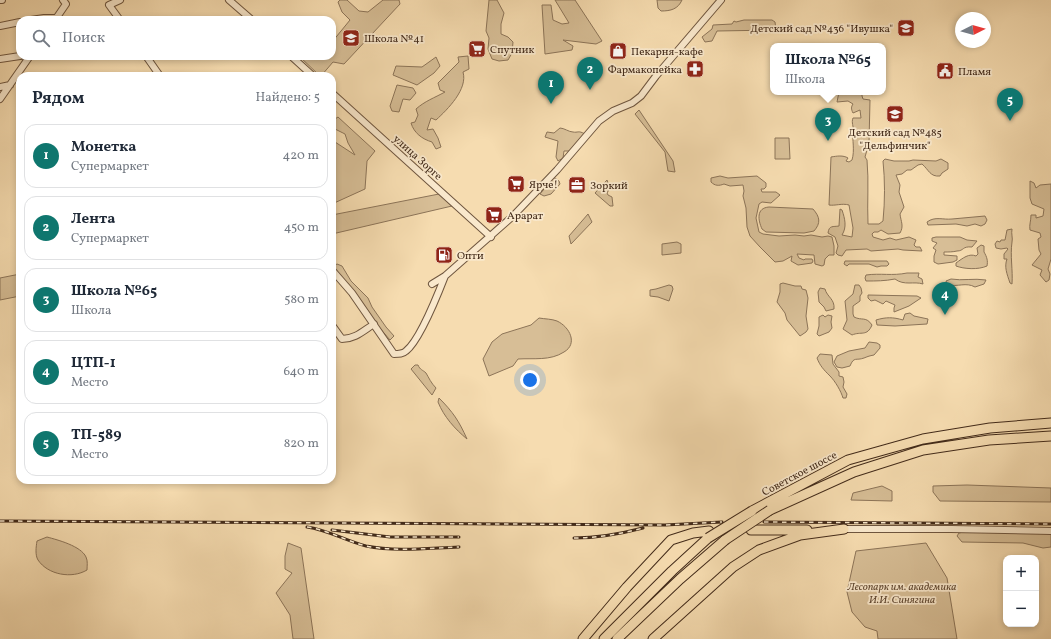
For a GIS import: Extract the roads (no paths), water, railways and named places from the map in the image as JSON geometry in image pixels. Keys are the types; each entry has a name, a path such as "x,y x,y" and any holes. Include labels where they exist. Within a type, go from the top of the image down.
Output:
{"highway":[{"name":"Советское шоссе","path":"604,639 708,535 848,460 923,439 990,428 1051,423"},
{"name":"Советское шоссе","path":"617,639 680,579 725,540 770,510 854,472 923,450 989,440 1051,436"},
{"path":"751,530 844,529"},
{"path":"653,639 733,567 759,550 800,535 844,529"},
{"path":"583,639 627,587 671,540 693,533 708,535"}],"street":[{"path":"58,16 66,4 63,0"},
{"path":"117,16 109,5 120,0"},
{"path":"229,0 247,16"},
{"path":"432,284 445,276 513,216 554,173 599,122 613,111 632,103 641,96 651,82 721,0"},
{"path":"0,26 16,23"},
{"path":"0,59 16,57"},
{"path":"19,72 27,60"},
{"path":"149,60 157,72"},
{"path":"295,60 309,72"},
{"path":"0,100 16,76"},
{"path":"0,87 10,85"},
{"name":"улица Зорге","path":"336,97 491,237"},
{"path":"336,275 352,293 394,354 403,354 414,342 436,300 445,276"},
{"path":"336,331 342,339 349,339 374,324"},
{"path":"844,529 1051,531"}],"railway":[{"path":"0,521 665,525 722,522"},
{"path":"764,522 1051,524"},
{"path":"307,527 315,528 359,544 377,548 412,549 459,547"},
{"path":"574,538 609,535 643,528"},
{"path":"332,530 390,537 459,537"}],"place":[{"name":"Детский сад №436 \"Ивушка\"","path":"906,28"},
{"name":"Школа №41","path":"351,38"},
{"name":"Спутник","path":"477,49"},
{"name":"Пекарня-кафе","path":"618,51"},
{"name":"Фармакопейка","path":"695,69"},
{"name":"Пламя","path":"945,71"},
{"name":"Лента","path":"590,90"},
{"name":"Монетка","path":"551,104"},
{"name":"Детский сад №485 \"Дельфинчик\"","path":"895,114"},
{"name":"ТП-589","path":"1010,121"},
{"name":"Школа №65","path":"828,141"},
{"name":"Ярче!","path":"516,184"},
{"name":"Зоркий","path":"577,185"},
{"name":"Арарат","path":"494,215"},
{"name":"Опти","path":"444,255"},
{"name":"ЦТП-1","path":"945,315"}],"park label":[{"name":"Лесопарк им. академика И.И. Синягина","path":"902,592"}]}
